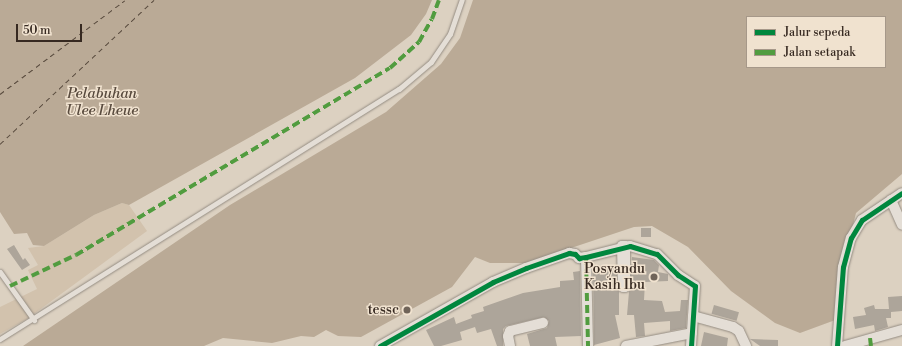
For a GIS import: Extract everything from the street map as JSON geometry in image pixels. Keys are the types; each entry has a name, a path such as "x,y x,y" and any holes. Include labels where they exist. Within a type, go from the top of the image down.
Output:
{"street":[{"path":"838,346 843,267 851,238 862,220 902,193"},
{"path":"891,200 902,225"},
{"path":"380,346 493,282 526,268 569,253 575,254 579,258 622,246 638,247 657,254 678,275 695,286 691,346"},
{"path":"586,257 588,346"},
{"path":"693,316 733,326 742,336 746,346"},
{"path":"510,346 508,336 510,331 543,324"},
{"path":"845,346 902,330"},
{"path":"626,346 692,332"}],"lane":[{"path":"0,339 34,320 399,89 435,56 450,34 462,0"},
{"path":"0,272 34,320"}],"shaded area":[{"path":"122,203 129,205 147,231 27,319 0,334 0,307 37,289 28,270 38,265 28,248 44,246 94,215"}],"water":[{"name":"Pelabuhan Ulee Lheue","path":"0,0 432,0 426,14 411,35 355,78 129,205 122,203 94,215 44,246 33,245 27,233 14,234 0,212"},
{"path":"473,0 902,0 902,174 856,213 842,269 838,319 800,333 775,323 731,291 688,247 652,226 634,227 526,263 490,263 475,257 452,287 361,337 338,336 326,330 314,337 301,336 272,343 223,338 204,346 23,346 230,205 386,112 441,64 460,38"}],"building":[{"path":"641,228 651,228 651,237 641,237"},
{"path":"14,245 23,260 25,258 30,265 22,270 7,249"},
{"path":"632,257 654,260 659,265 658,272 668,274 668,281 645,282 644,300 662,301 665,312 680,311 681,300 688,300 686,328 670,331 670,321 644,323 645,336 636,337 634,315 627,315"},
{"path":"593,266 616,267 619,292 619,315 615,315 620,338 594,345"},
{"path":"580,271 581,336 555,337 557,346 530,346 527,334 547,328 549,321 544,317 506,326 503,329 503,346 497,346 491,329 477,333 475,327 460,332 462,340 441,346 434,346 426,330 454,317 456,324 472,318 471,315 484,311 483,307 523,293 560,287 560,281 574,280 573,272"},
{"path":"902,296 902,311 891,312 891,318 886,318 888,327 875,331 874,325 855,329 853,317 866,315 864,308 874,305 875,309 889,309 888,297"},
{"path":"714,305 739,312 737,321 712,314"},
{"path":"704,332 728,338 727,346 701,346"},
{"path":"750,339 778,340 778,346 760,346"}],"ferry route":[{"path":"0,94 125,0"},
{"path":"0,144 154,0"}],"marked path":[{"path":"10,286 76,255 390,68 419,42 432,19 439,0"},
{"path":"586,257 588,346"},
{"path":"870,338 871,346"}],"cycle path":[{"path":"837,346 843,267 851,238 862,220 902,193"},
{"path":"380,346 493,282 526,268 569,253 575,254 579,258 630,246 657,254 678,275 695,286 691,346"}],"place":[{"name":"Posyandu Kasih Ibu","path":"654,277"},
{"name":"tessc","path":"407,310"}]}
